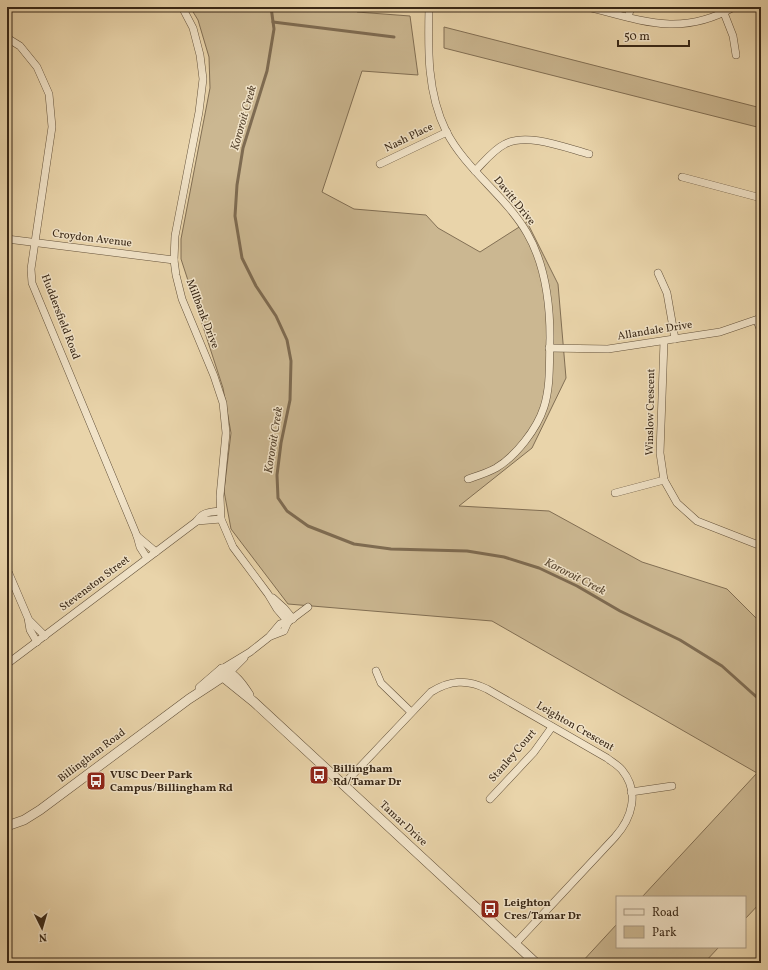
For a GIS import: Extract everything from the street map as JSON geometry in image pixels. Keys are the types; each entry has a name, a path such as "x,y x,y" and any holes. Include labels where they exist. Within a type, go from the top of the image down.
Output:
{"street":[{"name":"Millbank Drive","path":"182,7 192,28 200,55 203,78 199,112 174,236 174,260 177,282 182,299 214,376 223,403 226,433 220,496 221,519 233,547 268,594 277,609 290,620"},
{"name":"Davitt Drive","path":"429,7 429,71 437,108 447,132 459,152 517,217 528,234 534,246 544,279 550,317 549,372 544,407 539,419 522,444 496,468 468,479"},
{"path":"588,7 650,22 677,25 690,23 724,12 734,7"},
{"path":"628,17 631,7"},
{"path":"724,12 733,36 736,55"},
{"name":"Huddersfield Road","path":"7,38 20,46 37,67 49,94 52,127 34,243 31,269 32,283 137,536 140,547 147,558"},
{"name":"Nash Place","path":"380,164 447,132"},
{"path":"475,171 496,150 514,140 538,140 589,154"},
{"path":"682,177 761,198"},
{"name":"Croydon Avenue","path":"7,239 174,260"},
{"path":"658,273 667,293 675,339"},
{"path":"759,320 761,331"},
{"name":"Allandale Drive","path":"550,348 608,349 720,332 759,320"},
{"name":"Winslow Crescent","path":"664,341 660,453 664,480 677,503 697,521 761,546"},
{"path":"615,493 664,480"},
{"name":"Stevenston Street","path":"7,664 197,521 204,514 220,511"},
{"path":"197,521 221,519"},
{"name":"Huddersfield Road","path":"137,536 156,552"},
{"path":"7,569 28,618 30,630 37,642"},
{"name":"Billingham Road","path":"7,826 24,820 40,810 189,698 225,673 269,637 284,631 290,620 308,607"},
{"path":"28,618 45,636"},
{"path":"376,671 381,683 411,712"},
{"name":"Tamar Drive","path":"225,673 254,702 536,963"},
{"name":"Leighton Crescent","path":"344,785 431,692 448,683 465,682 473,683 487,689 607,758 622,770 631,792 630,810 628,819 623,828 515,944"},
{"name":"Stanley Court","path":"490,799 534,752 552,727"},
{"path":"631,792 672,786"}],"green space":[{"path":"190,7 356,7 357,12 410,16 418,75 362,71 322,192 354,209 426,215 438,228 480,252 527,222 558,284 566,378 532,448 459,506 549,511 642,562 727,589 761,623 761,902 746,918 746,896 643,896 757,773 492,621 288,604 231,529 224,491 231,433 223,388 181,259 181,239 210,88 209,57 198,20"},
{"path":"444,27 761,108 761,128 444,48"},
{"path":"616,925 616,948 718,948 704,963 581,963"}],"waterway":[{"name":"Kororoit Creek","path":"271,7 274,29 267,71 243,148 237,185 235,216 242,258 256,286 276,316 287,340 291,361 290,400 281,443 277,475 278,498 287,511 308,526 354,544 391,549 467,551 504,557 539,568 577,586 620,611 680,640 722,666 761,701"},
{"path":"273,22 394,37"}],"place":[{"name":"Billingham Rd/Tamar Dr","path":"319,775"},
{"name":"VUSC Deer Park Campus/Billingham Rd","path":"96,781"},
{"name":"Leighton Cres/Tamar Dr","path":"490,909"}]}
